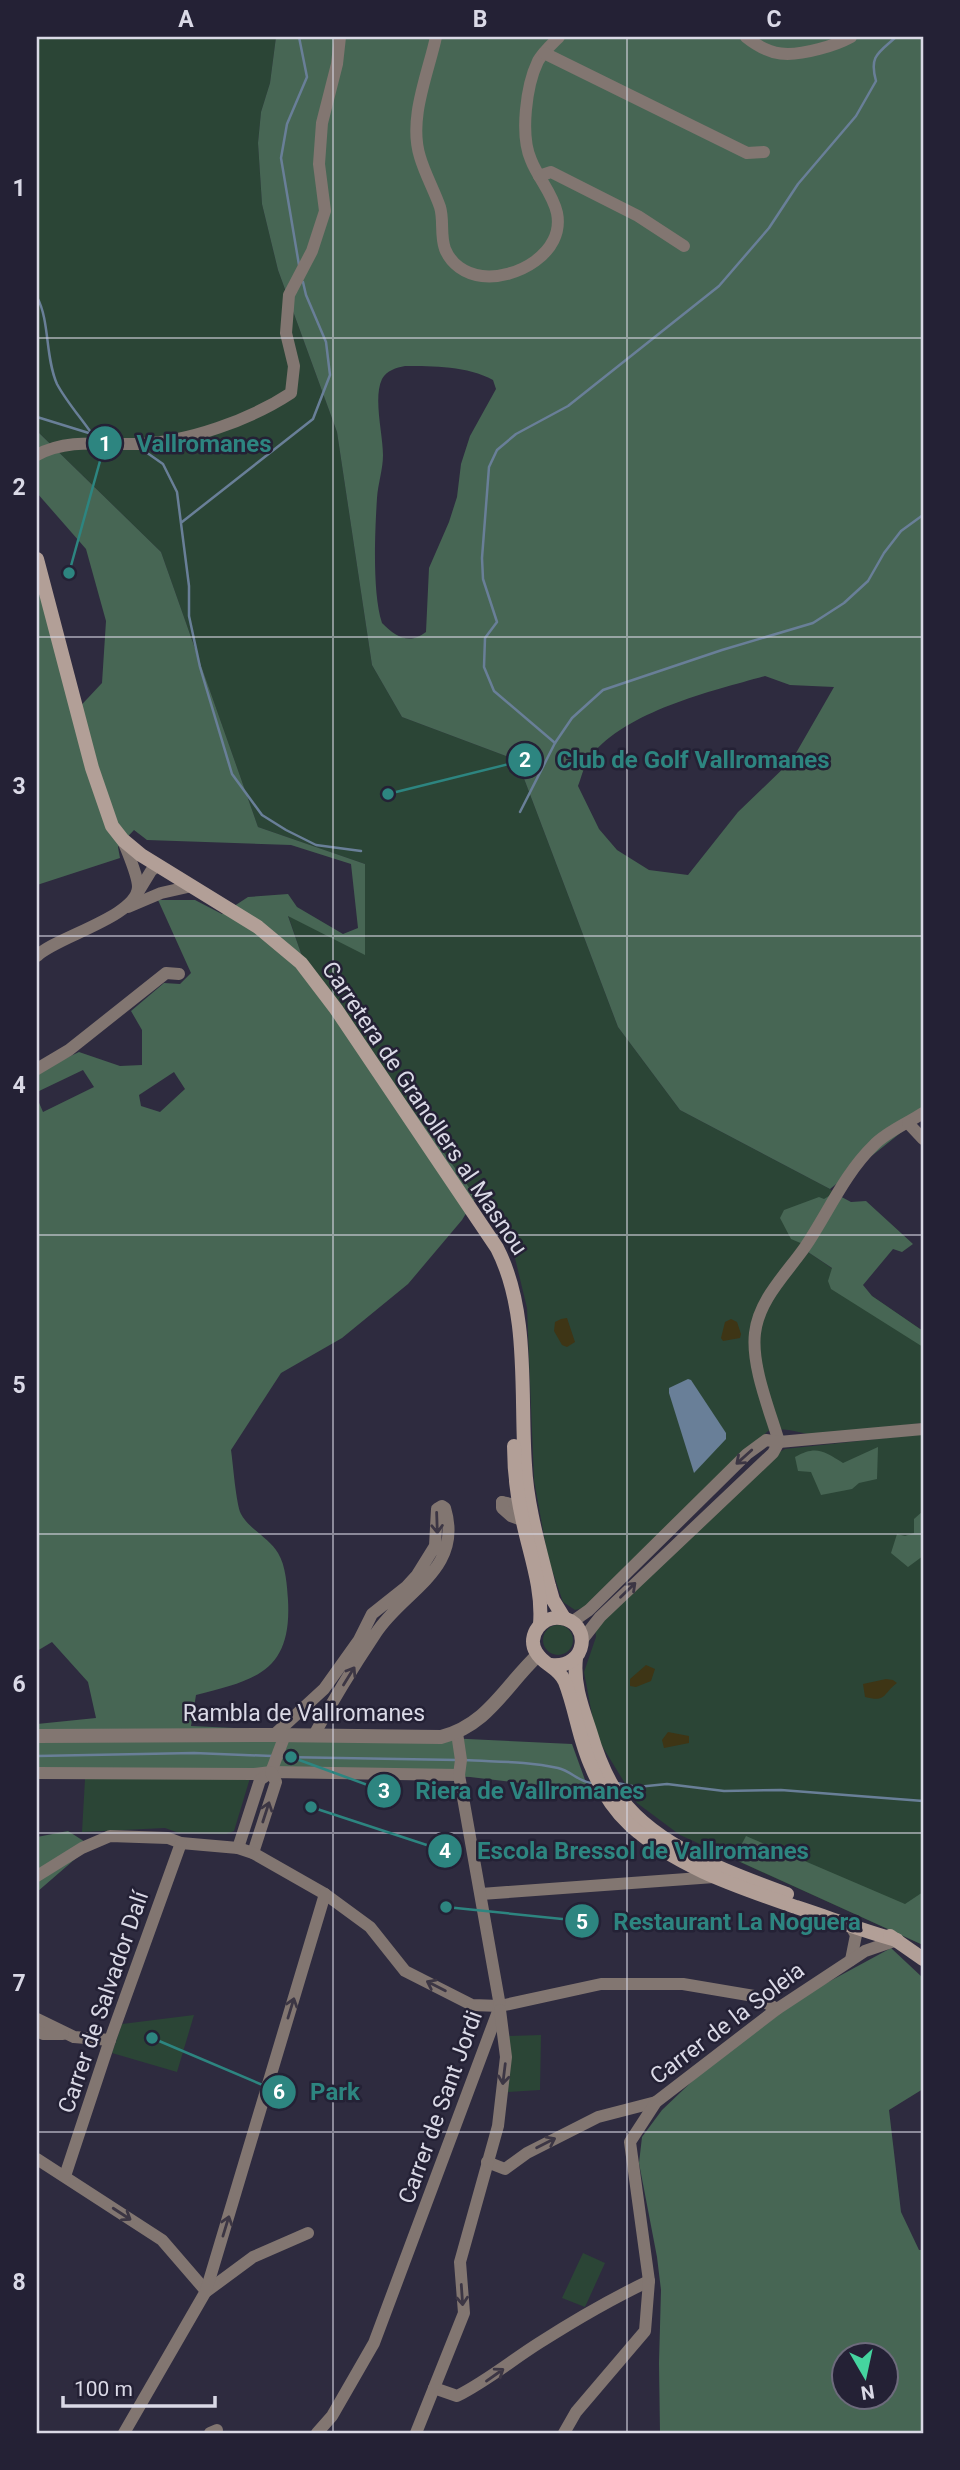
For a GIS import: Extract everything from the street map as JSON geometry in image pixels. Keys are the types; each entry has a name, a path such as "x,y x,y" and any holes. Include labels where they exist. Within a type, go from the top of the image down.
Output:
{"main road":[{"name":"Carretera de Granollers al Masnou","path":"37,559 101,798 112,826 123,841 279,942 307,970 497,1248 511,1279 518,1329 525,1468 524,1511 539,1588 540,1624"},
{"name":"Carretera de Granollers al Masnou","path":"518,1329 514,1404 515,1482 553,1600 568,1620"},
{"path":"551,1665 565,1665 580,1652 582,1640 568,1620 548,1619 540,1624 533,1640 538,1656 551,1665 565,1681 595,1764 610,1793 613,1808 639,1833 712,1870 875,1927 923,1959"},
{"path":"576,1658 577,1688 595,1764"},
{"path":"712,1870 734,1886 897,1940"}],"street":[{"path":"37,455 80,443 139,444 172,441 270,407 291,393 294,366 286,333 289,295 312,251 325,211 319,164 322,123 341,37"},
{"path":"436,37 418,114 420,158 440,208 444,244 450,259 471,274 490,276 514,272 541,256 555,238 557,225 553,202 538,176 527,148 525,120 534,72 544,53 559,37"},
{"path":"746,37 766,51 796,55 840,43 850,37"},
{"path":"544,53 747,153 764,152"},
{"path":"538,176 551,172 638,216 684,246"},
{"path":"123,841 138,888 134,897"},
{"path":"121,910 158,865"},
{"path":"148,877 155,888 167,892"},
{"path":"37,956 45,949 103,922 143,899 192,886"},
{"path":"37,1069 69,1050 166,973 179,974"},
{"path":"582,1640 600,1617 773,1453 779,1442 755,1355 755,1333 760,1312 781,1277 805,1247 849,1175 875,1143 923,1114"},
{"path":"908,1123 923,1139"},
{"path":"568,1620 589,1610 747,1454 766,1440 779,1442 923,1429"},
{"path":"515,1482 513,1491 502,1502 524,1511"},
{"path":"253,1853 276,1782 271,1772 279,1735 296,1715 335,1676 372,1614 417,1575 435,1546 437,1509 442,1506 446,1508 449,1534 432,1574 377,1630 325,1716 310,1735 296,1715"},
{"name":"Rambla de Vallromanes","path":"37,1736 441,1737 457,1733 483,1717 538,1656"},
{"path":"325,1716 341,1735"},
{"name":"Carrer de Sant Jordi","path":"317,2433 332,2416 374,2343 500,2006 459,1775 461,1760 457,1733"},
{"path":"238,1848 260,1780 271,1772"},
{"path":"37,1773 271,1772 459,1775"},
{"path":"37,1876 82,1848 110,1836 169,1838 181,1843 238,1848 253,1853 325,1894 370,1927 405,1971 472,2005 500,2006 601,1984 683,1984 754,1996 777,2009"},
{"name":"Carrer de Salvador Dalí","path":"65,2176 110,2040 181,1843"},
{"path":"481,1894 712,1870"},
{"path":"124,2433 206,2291 325,1894"},
{"path":"850,1926 856,1935 851,1960"},
{"name":"Carrer de la Soleia","path":"564,2433 576,2412 645,2331 649,2281 630,2142 656,2102 777,2009 865,1951 897,1940"},
{"path":"416,2433 464,2312 460,2262 498,2126 506,2057 500,2006"},
{"path":"37,2019 66,2034"},
{"path":"37,2031 52,2035 66,2034 110,2040"},
{"path":"487,2162 505,2169 527,2153 598,2117 656,2102"},
{"path":"37,2159 162,2240 206,2291"},
{"path":"206,2291 253,2257 308,2234"},
{"path":"434,2388 457,2396 486,2381 548,2337 612,2299 649,2281"}],"green space":[{"path":"37,37 276,37 270,83 261,112 258,143 262,204 278,270 337,432 372,665 402,717 517,760 618,1027 680,1110 830,1189 834,1193 808,1252 923,1331 923,1423 816,1435 786,1430 768,1431 583,1608 575,1610 563,1602 548,1558 534,1480 527,1308 514,1254 476,1197 303,959 288,915 365,954 365,864 258,827 161,552 37,431"},
{"path":"276,37 923,37 923,1115 830,1189 680,1110 618,1027 517,760 402,717 372,665 337,432 278,270 262,204 258,143 261,112 270,83","holes":["405,366 462,369 493,380 496,389 470,436 461,464 457,497 429,568 426,632 408,639 392,632 382,623 375,561 377,498 383,455 378,406 379,387 386,373","765,676 790,685 834,687 792,760 738,812 688,875 649,870 617,850 599,829 578,786 591,756 606,740 647,715 696,696"]},
{"path":"37,431 161,552 258,827 365,864 365,955 288,916 303,959 476,1197 462,1220 408,1284 342,1338 281,1373 231,1450 241,1514 274,1548 283,1564 288,1624 284,1643 266,1669 236,1684 196,1695 191,1726 572,1744 589,1791 470,1777 283,1768 37,1770 37,1724 96,1718 88,1682 52,1642 37,1651 37,1098 43,1112 94,1087 83,1070 37,1092 37,1072 79,1052 120,1066 142,1065 142,1030 131,1011 164,983 180,984 191,973 158,900 195,900 222,914 248,897 288,894 297,907 343,934 358,928 351,864 291,845 147,840 134,830 118,847 120,858 37,885 37,583 72,715 102,683 106,621 86,549 37,493","holes":["174,1072 185,1089 160,1112 141,1106 139,1095"]},
{"path":"834,1193 851,1202 866,1201 913,1244 902,1252 893,1249 863,1285 872,1296 923,1331 923,1347 831,1289 828,1281 832,1268 808,1252 810,1247 791,1239 780,1218 784,1210 819,1197 824,1199"},
{"path":"923,1434 923,1945 680,1835 637,1803 596,1736 584,1672 596,1637 595,1628 774,1455 785,1449"},
{"path":"878,1447 877,1479 859,1483 852,1489 821,1495 811,1472 798,1471 795,1457 814,1450 843,1463"},
{"path":"923,1511 923,1556 908,1567 891,1553 897,1534 905,1536 914,1533 914,1519"},
{"path":"558,1625 569,1629 573,1640 569,1651 558,1655 547,1651 543,1640 547,1629"},
{"path":"250,1778 234,1831 226,1834 179,1833 165,1828 82,1832 85,1779"},
{"path":"68,1831 93,1847 82,1853 37,1892 37,1837"},
{"path":"746,1836 905,1904 923,1892 923,1945 734,1859"},
{"path":"891,1948 923,1978 923,2089 889,2110 901,2212 919,2250 923,2250 923,2433 660,2433 661,2290 639,2163 642,2137 662,2110 704,2070 808,1993"},
{"path":"194,2015 177,2072 112,2053 122,2024"},
{"path":"541,2035 540,2090 508,2092 509,2036"},
{"path":"583,2253 605,2263 585,2307 562,2298"}],"sand":[{"path":"567,1318 575,1342 567,1347 562,1345 554,1331 555,1322"},
{"path":"731,1319 737,1322 740,1338 723,1341 721,1338 725,1322"},
{"path":"646,1665 655,1669 651,1681 636,1687 630,1686 630,1679"},
{"path":"886,1679 897,1683 881,1698 865,1697 863,1684"},
{"path":"668,1732 689,1736 689,1743 664,1748 662,1740"}],"water":[{"path":"688,1379 726,1433 726,1439 694,1473 669,1393 669,1388"}],"waterway":[{"path":"299,37 307,77 287,124 281,158 299,265"},
{"path":"555,743 494,691 484,667 485,638 497,622 483,579 482,558 489,467 497,450 516,434 568,406 719,286 769,228 798,184 856,116 876,81 874,66 877,56 896,37"},
{"path":"182,522 313,419 330,375 326,342 303,282"},
{"path":"37,297 44,317 57,384 92,434"},
{"path":"37,417 92,434"},
{"path":"143,450 163,464 177,492 189,586 189,616 200,667 232,774 262,815 286,830 316,845 361,851"},
{"path":"520,812 555,743 572,718 603,690 813,623 844,603 868,581 901,531 923,515"},
{"path":"37,1756 194,1753 272,1756"},
{"path":"282,1757 457,1760"},
{"path":"464,1760 523,1763 563,1769 583,1781 592,1783"},
{"path":"617,1783 637,1787 667,1784 724,1791 781,1790 923,1801"}],"place":[{"name":"Vallromanes","path":"69,573"},
{"name":"Club de Golf Vallromanes","path":"388,794"},
{"name":"Riera de Vallromanes","path":"291,1757"},
{"name":"Escola Bressol de Vallromanes","path":"311,1807"},
{"name":"Restaurant La Noguera","path":"446,1907"},
{"name":"Park","path":"152,2038"}]}
